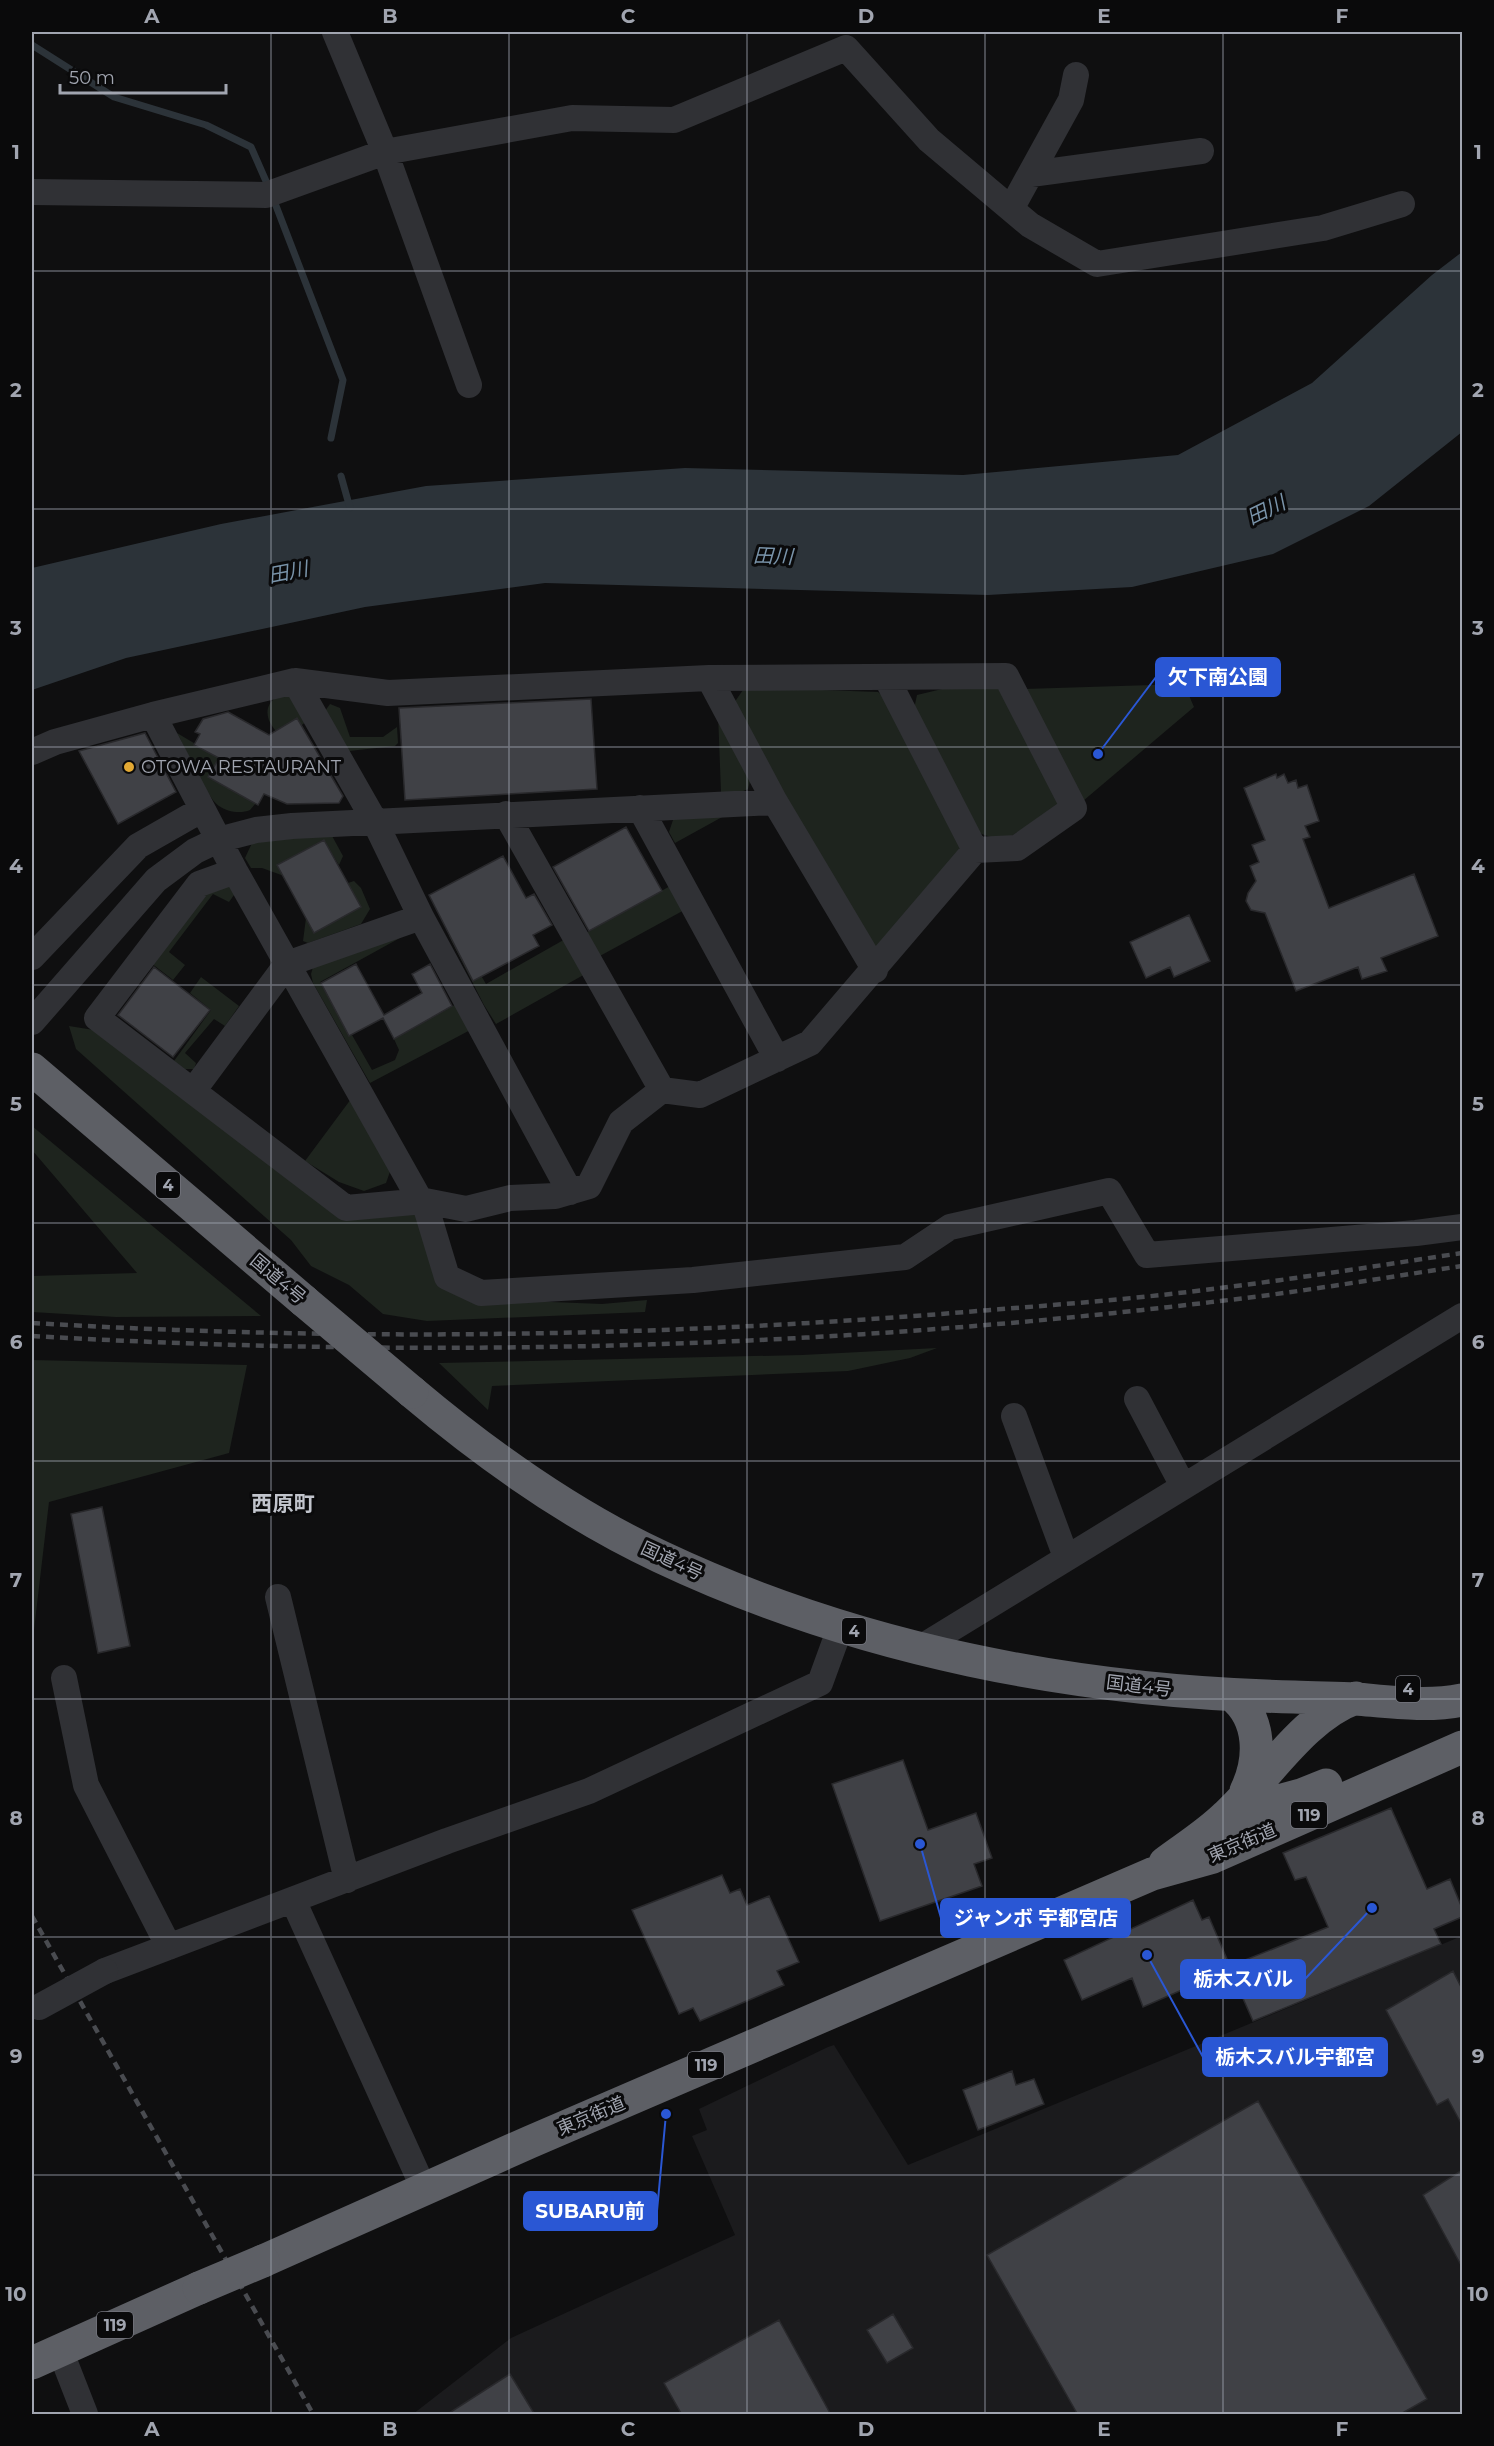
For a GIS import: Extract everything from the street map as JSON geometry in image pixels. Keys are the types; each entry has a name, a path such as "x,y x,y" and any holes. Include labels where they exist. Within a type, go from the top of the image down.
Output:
{"highway":[{"name":"国道4号","path":"32,1069 412,1392 495,1457 614,1532 659,1556 717,1582 840,1628 993,1665 1079,1678 1232,1695 1444,1704 1462,1700"},
{"name":"東京街道","path":"1152,1874 1235,1807 1294,1743 1318,1721 1354,1699 1462,1679"},
{"path":"1232,1695 1248,1713 1257,1745 1254,1775 1235,1807"},
{"name":"東京街道","path":"1235,1807 1301,1795 1422,1742 1449,1732 1462,1730"},
{"name":"東京街道","path":"46,2356 424,2189 1152,1874 1213,1857 1462,1747"}],"street":[{"path":"335,32 384,152 469,385"},
{"path":"32,192 266,195 384,152 572,118 674,120 846,48 929,140 1030,225 1096,264 1323,228 1402,204"},
{"path":"1011,209 1071,100 1076,75"},
{"path":"1031,174 1201,151"},
{"path":"32,752 55,742 153,715 295,681 388,693 709,678 1006,676 1074,808 1017,848 975,850 875,970 810,1043 700,1095 662,1090 621,1122 589,1186 555,1196 510,1198 466,1209 424,1201 346,1208 97,1018 199,884 235,872"},
{"path":"886,677 975,850"},
{"path":"709,678 775,802 875,970"},
{"path":"295,681 374,820 421,917 570,1192"},
{"path":"153,715 235,872 420,1200 424,1201 447,1277 481,1293 693,1280 905,1257 950,1227 1109,1191 1147,1255 1416,1233 1462,1227"},
{"path":"32,1022 156,880 195,851 218,840 256,830 374,820 775,802"},
{"path":"640,808 777,1059"},
{"path":"32,957 138,846 201,810"},
{"path":"506,814 662,1090"},
{"path":"193,1091 287,964 421,917"},
{"path":"920,1648 1065,1557 1462,1316"},
{"path":"1137,1399 1183,1486"},
{"path":"1014,1416 1065,1557"},
{"path":"278,1597 347,1880"},
{"path":"35,2007 105,1971 588,1791 820,1683 840,1628"},
{"path":"64,1678 86,1785 169,1947"},
{"path":"293,1900 424,2189"},
{"path":"46,2356 85,2415"}],"shaded area":[{"path":"1184,684 1194,707 1083,801 1024,689"},
{"path":"745,687 878,692 889,701 962,851 882,949 868,947 734,703"},
{"path":"942,689 998,689 1010,696 1060,792 1058,806 1010,837 999,840 976,832 914,709 917,695"},
{"path":"289,691 307,721 283,737 268,719 268,708 276,697"},
{"path":"330,704 340,708 350,737 383,737 397,727 398,743 395,746 349,751 334,731 325,711"},
{"path":"718,713 751,777 748,789 741,792 721,792"},
{"path":"177,733 219,758 208,777 256,803 250,810 230,811 214,801 202,783"},
{"path":"675,814 724,816 675,843 669,832"},
{"path":"331,834 343,856 339,865 323,840 278,865 284,876 262,868 251,868 245,858 252,843"},
{"path":"220,881 239,888 229,902 213,894 169,952 185,965 173,980 151,963 192,900"},
{"path":"354,881 361,888 370,909 361,924 308,943 303,941 306,918 314,932 348,883"},
{"path":"672,885 688,908 598,957 586,933"},
{"path":"409,933 320,982 349,1036 352,1035 372,1070 395,1060 399,1050 394,1039 458,1003 476,1027 370,1083 313,983 311,974 315,960"},
{"path":"450,935 458,936 486,984 567,938 587,973 496,1024 484,1005"},
{"path":"201,977 239,1006 225,1026 214,1019 185,1053 196,1063 194,1069 185,1069 174,1061 211,1010 190,993"},
{"path":"69,1026 100,1031 347,1217 418,1210 473,1299 602,1304 647,1300 645,1312 427,1321 383,1314 349,1285 311,1266 291,1240 76,1049"},
{"path":"351,1099 392,1166 386,1183 364,1191 339,1182 305,1161"},
{"path":"32,1126 261,1316 116,1317 32,1312 32,1276 137,1273 32,1150"},
{"path":"937,1348 910,1358 848,1371 492,1386 488,1410 439,1363 802,1355"},
{"path":"32,1360 247,1365 229,1453 49,1502 32,1647"},
{"path":"1462,1936 1462,2414 413,2414 511,2338 735,2235 692,2136 707,2130 699,2109 828,2047 834,2045 908,2165"}],"water":[{"name":"田川","path":"1462,252 1462,432 1369,506 1273,554 1132,587 988,595 545,583 365,607 126,658 32,690 32,568 221,524 426,486 685,468 963,475 1178,455 1312,383 1432,275"}],"building":[{"path":"591,699 597,789 405,800 399,708"},
{"path":"228,712 269,735 297,718 343,796 339,803 287,804 264,794 258,805 208,777 219,758 194,745 200,734 195,732 203,719"},
{"name":"OTOWA RESTAURANT","path":"145,733 176,792 118,824 79,751"},
{"path":"1276,774 1277,778 1284,774 1288,783 1296,780 1298,788 1307,785 1319,821 1305,826 1310,837 1303,839 1329,908 1414,874 1438,936 1381,958 1387,971 1362,979 1358,967 1296,991 1265,913 1251,910 1246,901 1256,881 1250,866 1259,862 1252,845 1265,840 1244,788"},
{"path":"626,827 662,891 589,931 553,867"},
{"path":"324,840 361,907 314,933 277,865"},
{"path":"503,856 526,898 534,894 552,925 533,935 539,946 473,981 429,895"},
{"path":"1189,915 1210,961 1174,977 1170,967 1146,978 1130,942"},
{"path":"356,964 384,1015 422,993 412,974 430,964 452,1006 394,1039 383,1018 349,1036 321,983"},
{"path":"154,967 210,1010 173,1057 118,1015"},
{"path":"102,1507 130,1646 98,1653 71,1514"},
{"path":"903,1760 928,1830 976,1813 992,1858 974,1864 982,1886 880,1921 832,1784"},
{"path":"1391,1808 1427,1889 1450,1879 1462,1908 1462,1917 1434,1929 1441,1944 1253,2021 1230,1969 1143,2007 1132,1978 1082,2000 1064,1960 1193,1900 1202,1920 1209,1917 1230,1966 1328,1927 1306,1877 1295,1880 1283,1853"},
{"path":"722,1875 730,1893 740,1889 747,1905 769,1896 799,1962 777,1971 784,1985 700,2021 693,2008 679,2014 632,1910"},
{"path":"1453,1971 1462,1989 1462,2125 1448,2099 1437,2105 1386,2010"},
{"path":"1012,2071 1016,2085 1034,2079 1044,2104 978,2130 963,2090"},
{"path":"1258,2101 1427,2399 1399,2415 1078,2415 987,2255"},
{"path":"1462,2170 1462,2267 1423,2195"},
{"path":"893,2314 913,2348 887,2363 867,2330"},
{"path":"779,2320 831,2415 682,2415 664,2383"},
{"path":"510,2374 535,2415 446,2415"}],"waterway":[{"path":"32,45 114,97 206,125 251,147 269,188"},
{"path":"273,198 343,380 331,438"},
{"path":"341,476 350,508"}],"railway":[{"path":"32,1323 271,1333 391,1334 511,1334 751,1326 1134,1298 1281,1280 1462,1253"},
{"path":"32,1336 180,1343 478,1348 775,1339 924,1330 1072,1317 1220,1301 1462,1266"},
{"path":"32,1916 313,2414"}],"place":[{"name":"欠下南公園","path":"1098,754"},
{"name":"OTOWA RESTAURANT","path":"129,767"},
{"name":"ジャンボ 宇都宮店","path":"920,1844"},
{"name":"栃木スバル","path":"1372,1908"},
{"name":"栃木スバル宇都宮","path":"1147,1955"},
{"name":"SUBARU前","path":"666,2114"}],"district":[{"name":"西原町","path":"283,1504"}]}
